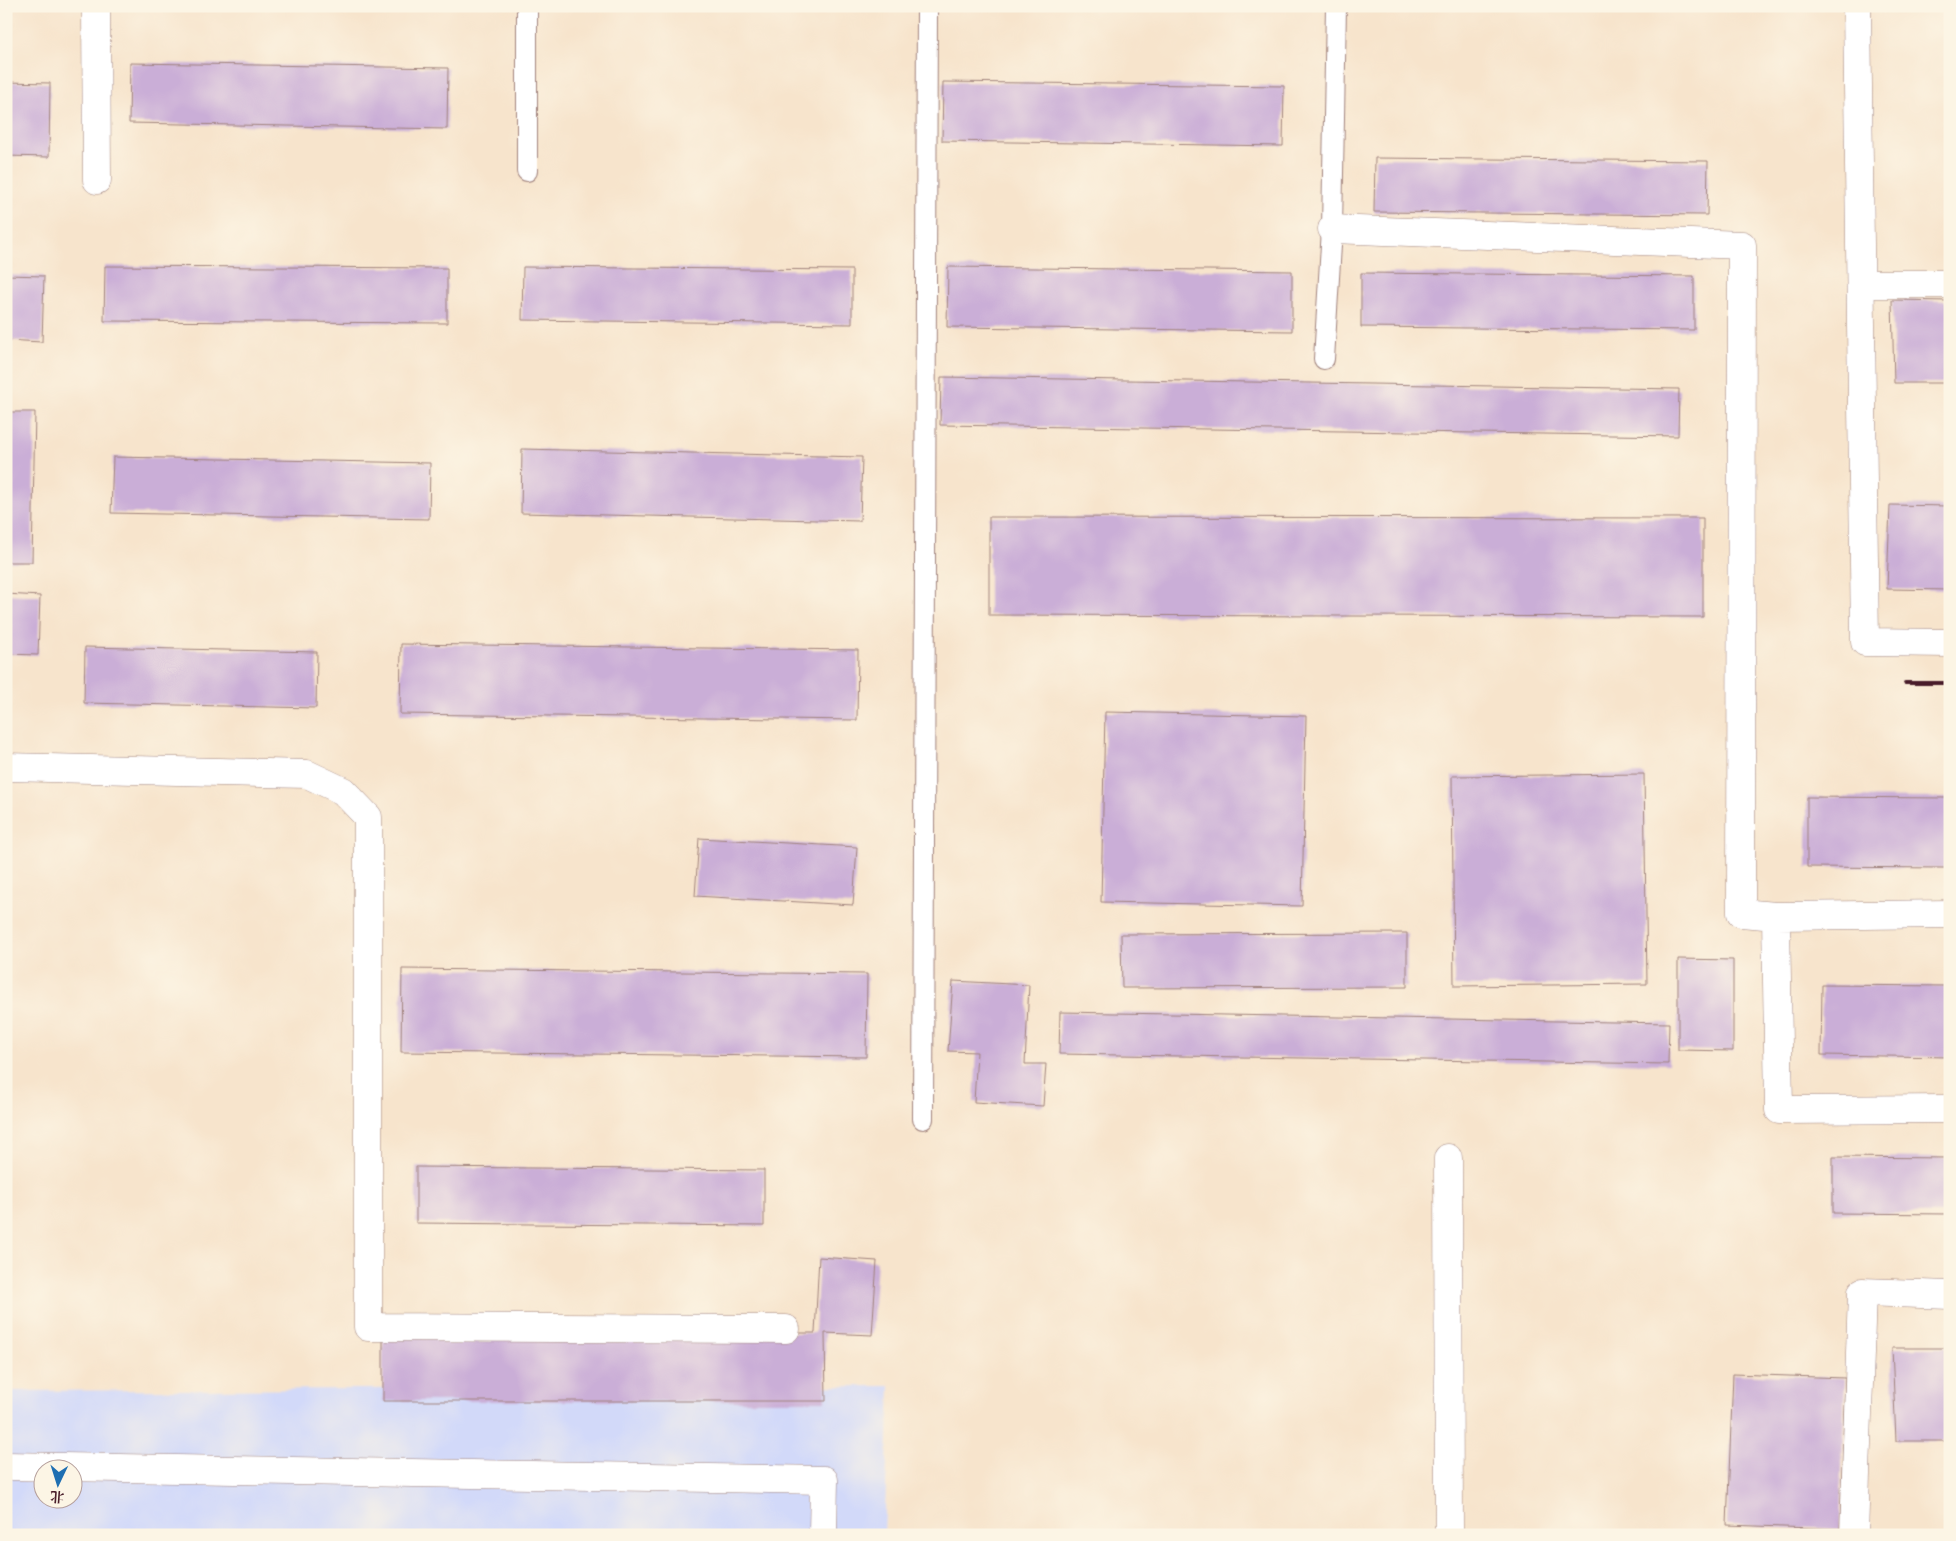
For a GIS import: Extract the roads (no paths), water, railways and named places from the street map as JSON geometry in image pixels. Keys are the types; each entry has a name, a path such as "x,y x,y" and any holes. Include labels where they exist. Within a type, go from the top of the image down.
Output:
{"street":[{"path":"96,6 97,180"},
{"path":"1857,6 1866,642 1950,643"},
{"path":"1332,229 1742,245 1742,913 1776,916 1950,914"},
{"path":"1861,284 1950,284"},
{"path":"6,767 307,774 343,791 368,817 368,1327 786,1328"},
{"path":"1776,916 1779,1110 1950,1109"},
{"path":"1448,1158 1449,1535"},
{"path":"1854,1535 1862,1292 1950,1295"},
{"path":"6,1466 824,1480 824,1535"}],"lane":[{"path":"527,6 528,171"},
{"path":"923,1119 927,6"},
{"path":"1324,359 1332,229 1336,6"}],"railway":[{"path":"1905,683 1950,683"}]}
